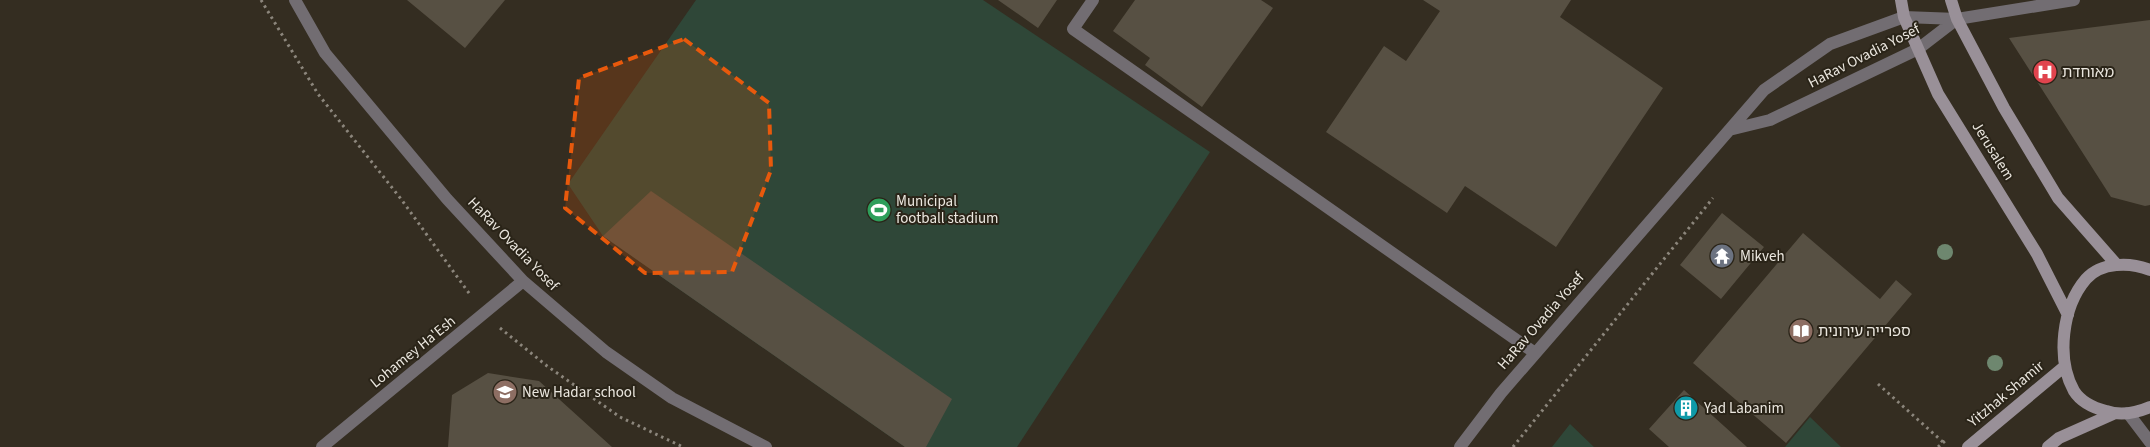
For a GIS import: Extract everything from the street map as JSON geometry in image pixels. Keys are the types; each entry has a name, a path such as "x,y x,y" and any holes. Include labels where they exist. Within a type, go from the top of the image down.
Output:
{"street":[{"name":"HaRav Ovadia Yosef","path":"295,0 325,53 447,199 523,281 606,352 672,398 766,447"},
{"path":"1093,0 1073,29 1535,353"},
{"name":"Jerusalem","path":"1901,0 1904,17 1938,94 2037,254 2068,315"},
{"name":"Jerusalem","path":"1951,0 1957,19 2004,108 2058,198 2116,264"},
{"path":"1957,19 2074,0"},
{"name":"HaRav Ovadia Yosef","path":"1460,447 1501,393 1535,353 1764,90 1830,44 1904,17 1957,19"},
{"name":"HaRav Ovadia Yosef","path":"1729,130 1770,120 1918,49 1957,19"},
{"path":"2113,414 2096,408 2084,401 2075,392 2064,366 2068,315 2076,296 2087,278 2102,269 2116,264 2143,267 2150,270"},
{"name":"Lohamey Ha'Esh","path":"322,447 523,281"},
{"name":"Yitzhak Shamir","path":"1968,447 2064,366"},
{"path":"2048,447 2060,438 2113,414 2140,412 2150,407"},
{"path":"2128,413 2150,442"}],"path":[{"path":"261,0 318,94 401,199 484,315 547,366 620,417 683,447"},
{"path":"1513,447 1713,198"},
{"path":"1878,384 1948,447"}],"highlighted area":[{"path":"684,39 769,103 771,170 732,272 645,273 565,208 579,78"}],"green space":[{"name":"Municipal football stadium","path":"696,0 983,0 1210,152 1017,447 905,447 603,236 568,184"},
{"path":"1810,417 1841,447 1785,447"},
{"path":"1570,424 1594,447 1552,447"}],"building":[{"path":"407,0 505,0 465,48"},
{"path":"998,0 1057,0 1038,28"},
{"path":"1135,0 1261,0 1273,8 1202,107 1145,65 1150,58 1113,31"},
{"path":"1423,0 1571,0 1560,17 1663,88 1556,247 1465,186 1447,213 1326,132 1384,46 1406,61 1440,11"},
{"path":"2150,20 2150,205 2145,206 2111,197 2009,38"},
{"path":"651,191 952,399 926,447 905,447 603,236"},
{"name":"Mikveh","path":"1722,213 1764,247 1721,299 1680,265"},
{"name":"ספרייה עירונית","path":"1803,233 1880,299 1896,280 1912,294 1786,443 1693,363"},
{"path":"488,373 539,381 612,447 448,447 452,395"},
{"name":"Yad Labanim","path":"1684,390 1747,447 1669,447 1649,429"}],"place":[{"name":"מאוחדת","path":"2045,72"},
{"name":"Municipal football stadium","path":"879,210"},
{"name":"Mikveh","path":"1722,256"},
{"name":"ספרייה עירונית","path":"1801,331"},
{"name":"New Hadar school","path":"505,392"},
{"name":"Yad Labanim","path":"1686,408"}]}
